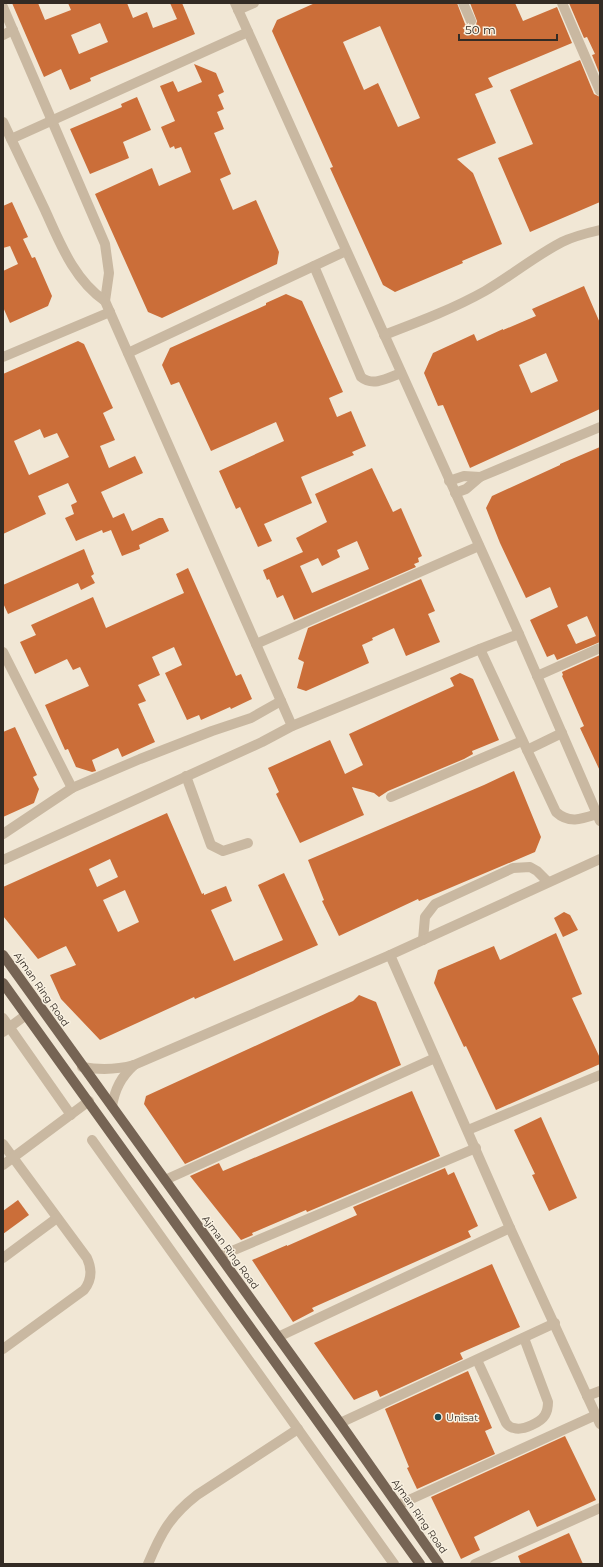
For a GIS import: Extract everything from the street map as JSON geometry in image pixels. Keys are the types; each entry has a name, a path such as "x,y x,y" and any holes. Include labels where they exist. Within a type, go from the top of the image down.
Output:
{"main road":[{"name":"Ajman Ring Road","path":"3,954 82,1067 112,1106 340,1423 439,1564"},
{"path":"3,983 420,1564"}],"street":[{"path":"254,3 236,6 519,634 598,818 572,820 560,816 556,812 480,649"},
{"path":"463,3 471,21"},
{"path":"562,3 600,91"},
{"path":"3,7 105,244 109,272 105,301"},
{"path":"3,35 13,30"},
{"path":"11,139 248,32"},
{"path":"3,122 67,256 84,282 94,293 105,301 292,726"},
{"path":"384,335 464,302 502,281 545,252 583,234 600,230"},
{"path":"128,353 346,251"},
{"path":"314,266 361,377 365,381 371,383 401,374"},
{"path":"3,357 110,312"},
{"path":"455,493 466,488 480,477 600,427"},
{"path":"449,481 464,476 480,477"},
{"path":"256,644 479,546"},
{"path":"3,860 262,742 292,726 519,634"},
{"path":"537,676 600,648"},
{"path":"3,652 72,788"},
{"path":"3,834 72,788 140,759 212,731 251,718 281,701"},
{"path":"391,797 524,745 562,734"},
{"path":"186,776 212,845 223,851 248,843"},
{"path":"82,1067 103,1070 124,1068 134,1065 390,955 600,859"},
{"path":"423,940 425,917 435,904 456,894 519,867 530,868 537,871 548,882"},
{"path":"390,955 510,1228 600,1424"},
{"path":"6,1030 26,1016"},
{"path":"3,1018 6,1030 71,1115"},
{"path":"165,1180 435,1058"},
{"path":"112,1106 115,1092 121,1079 134,1065"},
{"path":"468,1130 600,1075"},
{"path":"3,1165 88,1101"},
{"path":"92,1140 394,1564"},
{"path":"3,1144 89,1263 91,1274 88,1285 84,1290 3,1349"},
{"path":"220,1256 476,1148"},
{"path":"3,1258 57,1218"},
{"path":"278,1337 510,1228"},
{"path":"340,1423 555,1324"},
{"path":"477,1360 506,1423 510,1427 520,1429 540,1421 545,1416 548,1409 548,1402 524,1338"},
{"path":"587,1396 600,1391"},
{"path":"398,1505 596,1415"},
{"path":"148,1564 161,1533 171,1518 183,1506 197,1494 298,1429"},
{"path":"475,1564 600,1508"}],"building":[{"path":"12,3 38,3 45,20 71,10 68,3 127,3 133,18 147,12 153,28 177,19 170,3 182,3 195,34 90,78 91,81 70,90 61,69 44,77","holes":["100,23 108,42 79,54 71,35"]},
{"path":"315,3 457,3 465,24 471,27 476,25 477,21 470,3 515,3 523,21 557,7 572,43 488,78 493,87 475,94 496,143 457,159 473,173 502,244 462,261 463,263 395,292 383,285 330,168 333,167 272,31 277,20","holes":["380,26 420,118 398,127 378,83 364,90 343,42"]},
{"path":"569,3 600,3 600,75 592,55 595,54 587,37 584,38"},
{"path":"580,60 594,94 600,97 600,202 530,232 498,158 533,144 510,90"},
{"path":"194,64 216,73 224,92 218,95 224,109 217,112 224,129 214,133 231,174 220,179 233,210 256,200 279,252 277,264 162,318 148,312 95,194 152,168 159,186 191,172 181,147 175,149 174,146 170,148 161,127 175,121 160,86 173,81 178,92 202,82"},
{"path":"137,97 151,130 123,142 129,158 90,174 70,129 122,107 121,104"},
{"path":"12,202 28,237 23,239 32,258 35,257 52,296 48,306 10,323 3,307 3,271 18,264 10,246 3,248 3,206"},
{"path":"584,286 600,323 600,409 470,468 443,405 438,406 424,373 433,353 474,334 477,341 536,316 532,309","holes":["546,353 558,381 531,393 519,365"]},
{"path":"286,294 302,301 343,392 329,398 337,417 351,411 366,446 352,452 354,455 301,477 312,503 264,524 272,541 258,547 240,507 236,509 219,471 284,441 276,422 211,451 179,382 171,385 162,365 170,348 266,305 266,303"},
{"path":"78,341 84,344 113,408 103,413 115,440 100,446 109,468 135,456 143,473 101,492 113,518 124,513 132,531 159,518 163,518 169,531 139,545 140,549 122,556 111,530 103,533 102,530 76,541 65,518 74,514 71,505 77,502 68,483 38,496 46,514 3,534 3,374","holes":["40,429 44,438 57,433 69,457 29,475 14,441"]},
{"path":"600,447 600,642 557,660 554,654 547,657 530,620 558,607 550,587 526,598 500,543 486,508 492,496","holes":["587,616 596,636 576,644 567,625"]},
{"path":"372,468 393,512 401,508 422,556 418,558 419,562 414,564 416,567 294,620 283,595 277,598 269,579 267,580 263,570 303,552 296,538 327,522 315,494","holes":["357,541 369,569 312,593 300,566 318,558 322,566 340,557 337,550"]},
{"path":"84,549 94,574 91,576 95,583 81,590 78,583 8,614 3,603 3,585"},
{"path":"188,568 236,676 241,674 252,699 231,709 230,707 201,720 199,715 187,720 165,673 182,665 174,647 152,657 160,675 138,685 146,701 138,704 155,742 122,757 118,748 92,760 96,771 92,772 76,767 68,749 65,750 45,705 89,686 80,667 73,670 67,659 35,674 20,642 36,635 31,625 93,597 106,628 184,593 176,574"},
{"path":"421,579 435,611 428,614 440,642 406,656 394,628 372,638 373,640 362,645 369,663 306,691 297,688 304,662 298,659 308,628"},
{"path":"600,655 600,771 580,728 584,726 562,676 562,672"},
{"path":"460,673 473,679 499,740 472,751 473,754 464,759 388,791 379,797 374,793 352,787 364,815 300,843 276,794 279,792 268,768 330,740 345,774 363,765 349,734 454,686 450,678"},
{"path":"15,727 37,775 33,777 39,789 34,803 3,817 3,732"},
{"path":"514,771 541,837 535,852 419,901 418,899 339,936 322,901 324,900 308,860"},
{"path":"167,813 202,894 204,893 204,895 226,886 232,901 211,910 234,961 283,940 258,885 284,873 318,945 195,999 194,997 100,1040 61,999 50,975 76,965 66,946 38,959 3,916 3,887","holes":["110,859 118,877 97,887 89,869","125,890 139,922 118,932 103,900"]},
{"path":"564,912 570,915 578,930 563,937 554,918"},
{"path":"556,933 582,994 572,998 600,1058 600,1064 496,1110 434,983 438,970 494,946 500,960"},
{"path":"359,995 376,1002 401,1065 185,1164 144,1104 146,1096 353,1001"},
{"path":"412,1091 440,1156 307,1212 306,1210 252,1233 253,1235 241,1240 190,1176 219,1163 223,1171"},
{"path":"541,1117 577,1198 549,1211 532,1175 535,1174 514,1130"},
{"path":"445,1168 448,1175 454,1172 478,1226 468,1231 471,1237 312,1308 314,1311 293,1322 252,1260 357,1215 353,1207"},
{"path":"18,1200 29,1215 3,1234 3,1211"},
{"path":"492,1264 520,1327 460,1353 463,1359 380,1397 377,1390 354,1400 314,1343"},
{"name":"Unisat","path":"468,1371 492,1428 485,1431 495,1454 417,1489 407,1468 409,1467 385,1409"},
{"path":"565,1436 596,1500 537,1527 529,1510 474,1537 480,1550 461,1559 431,1497"},
{"path":"569,1533 583,1564 521,1564 518,1556"}],"place":[{"name":"Unisat","path":"438,1417"}]}
